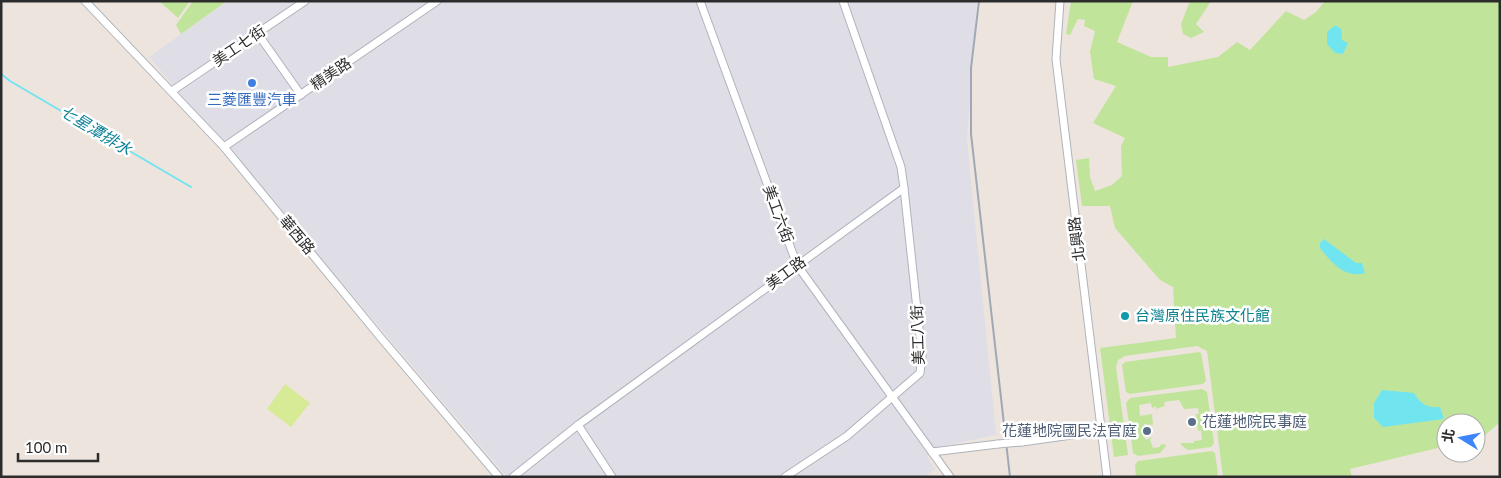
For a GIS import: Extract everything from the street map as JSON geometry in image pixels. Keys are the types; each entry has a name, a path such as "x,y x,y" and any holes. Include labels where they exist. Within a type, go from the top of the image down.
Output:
{"street":[{"name":"華西路","path":"85,1 224,147 381,338 499,477"},
{"name":"美工七街","path":"172,91 305,1"},
{"name":"美工六街","path":"700,1 797,265 950,477"},
{"path":"843,1 901,167 904,188"},
{"name":"北興路","path":"1060,1 1056,59 1107,477"},
{"name":"精美路","path":"224,147 433,2"},
{"path":"258,34 301,95"},
{"name":"美工路","path":"512,477 578,425 904,188"},
{"name":"美工八街","path":"785,477 847,436 920,373 922,356 904,188"},
{"path":"578,425 612,477"},
{"path":"932,452 1100,431"}],"shaded area":[{"path":"228,1 977,1 967,139 996,435 938,447 927,457 935,469 924,477 507,477 149,57"}],"green space":[{"path":"159,1 190,1 178,18"},
{"path":"193,1 227,1 181,34 176,25"},
{"path":"1071,1 1133,1 1117,42 1151,57 1168,57 1168,67 1218,57 1237,42 1250,50 1286,11 1304,20 1316,12 1325,1 1500,1 1500,422 1486,434 1486,413 1436,413 1436,448 1350,469 1352,477 1223,477 1207,351 1197,346 1125,356 1118,360 1116,367 1128,455 1114,457 1100,348 1176,338 1173,287 1160,280 1115,228 1110,206 1082,206 1076,160 1089,158 1090,177 1095,191 1112,185 1122,176 1121,146 1125,138 1093,123 1116,86 1094,79 1090,52 1095,31 1084,26 1085,20 1078,19 1070,35 1066,34"},
{"path":"1190,1 1211,1 1196,24 1204,32 1191,38 1183,34 1181,24"},
{"path":"1201,353 1206,381 1203,384 1130,394 1126,392 1122,365 1125,362"},
{"path":"285,384 310,403 291,427 267,409"},
{"path":"1202,389 1207,392 1214,443 1211,447 1188,450 1181,445 1181,443 1194,443 1194,441 1202,440 1201,430 1198,431 1196,414 1199,414 1198,408 1184,409 1179,400 1164,402 1165,406 1156,409 1156,406 1152,408 1151,403 1139,405 1140,416 1152,414 1153,425 1144,424 1143,436 1146,440 1152,437 1150,440 1153,448 1165,444 1166,446 1160,453 1138,456 1133,453 1126,403 1130,398"},
{"path":"1212,451 1215,453 1218,474 1216,477 1136,477 1135,465 1138,461"}],"water":[{"path":"1334,26 1341,29 1342,40 1348,43 1343,54 1335,53 1327,44 1327,32"},
{"path":"1324,239 1356,263 1362,263 1365,273 1351,274 1334,264 1320,248 1320,243"},
{"path":"1382,390 1414,393 1424,404 1431,407 1440,407 1442,413 1436,413 1436,420 1383,427 1374,418 1374,403"}],"waterway":[{"name":"七星潭排水","path":"1,74 191,187"}],"railway":[{"path":"979,1 971,68 971,134 1010,477"}],"place":[{"name":"三菱匯豐汽車","path":"252,83"},
{"name":"台灣原住民族文化館","path":"1125,316"},
{"name":"花蓮地院民事庭","path":"1192,422"},
{"name":"花蓮地院國民法官庭","path":"1147,431"}]}
